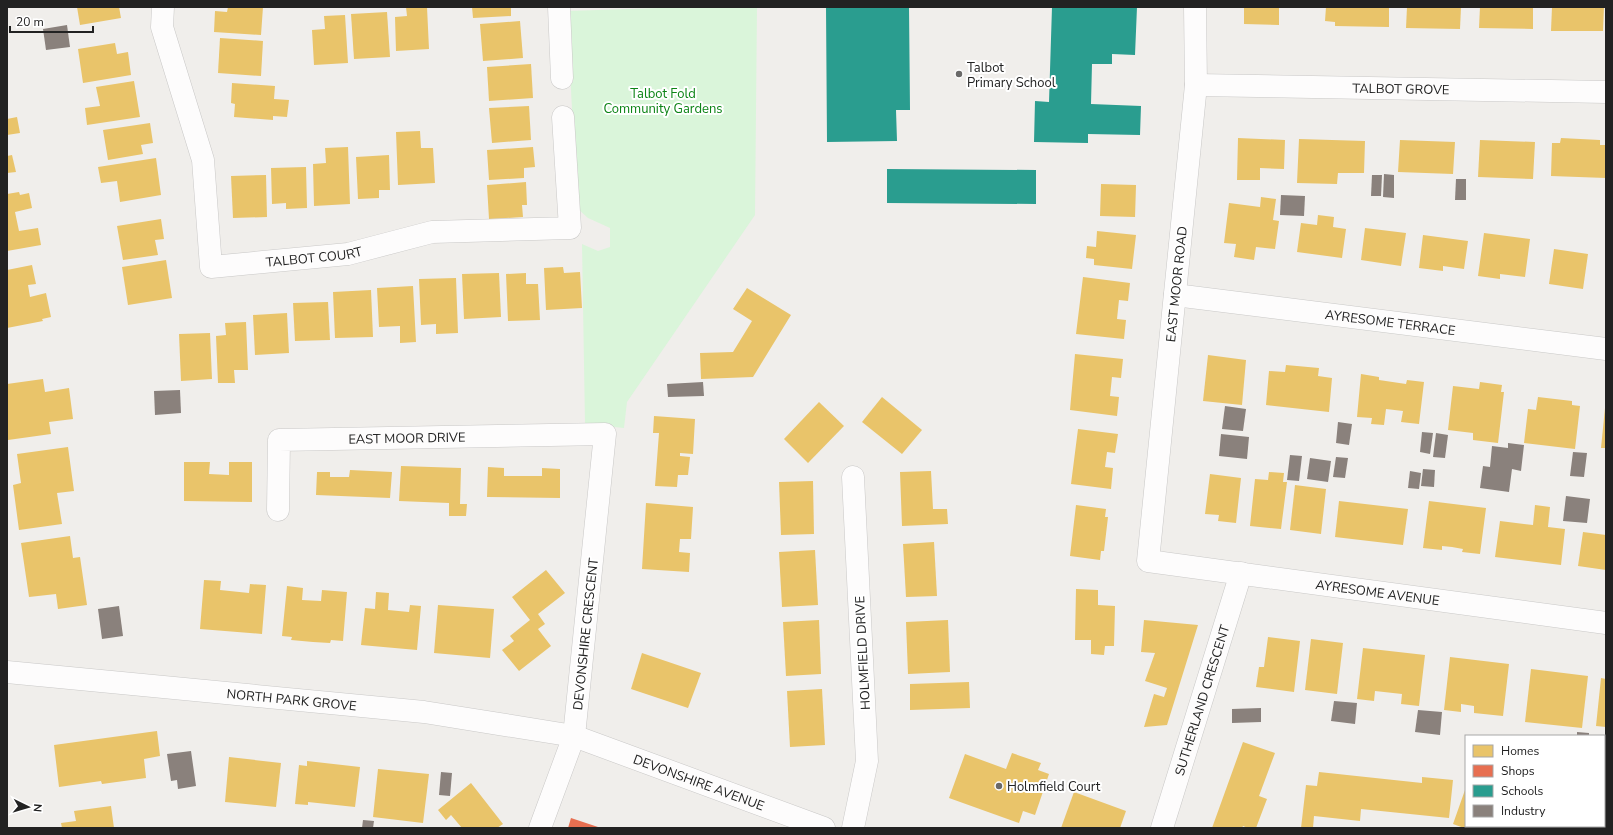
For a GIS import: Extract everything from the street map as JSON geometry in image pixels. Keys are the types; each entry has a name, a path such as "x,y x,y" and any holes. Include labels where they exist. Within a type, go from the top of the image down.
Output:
{"street":[{"name":"TALBOT COURT","path":"163,7 162,27 203,160 210,267 348,254 432,232 570,228 563,117"},
{"path":"559,7 562,78"},
{"name":"EAST MOOR ROAD","path":"1148,561 1196,85 1195,7"},
{"name":"TALBOT GROVE","path":"1196,85 1606,92"},
{"name":"AYRESOME TERRACE","path":"1175,295 1606,349"},
{"name":"EAST MOOR DRIVE","path":"278,510 279,440 606,434"},
{"name":"DEVONSHIRE CRESCENT","path":"540,828 574,736 606,434"},
{"name":"HOLMFIELD DRIVE","path":"853,477 867,761 853,828"},
{"name":"AYRESOME AVENUE","path":"1148,561 1606,622"},
{"name":"SUTHERLAND CRESCENT","path":"1162,828 1241,573"},
{"name":"NORTH PARK GROVE","path":"7,672 424,712 574,736"},
{"name":"DEVONSHIRE AVENUE","path":"574,736 824,828"}],"green space":[{"name":"Talbot Fold Community Gardens","path":"691,7 757,7 755,215 627,402 624,428 585,424 582,244 598,251 610,247 610,228 588,218 577,208 567,11"}],"building: Homes":[{"path":"77,7 119,7 121,18 80,25"},
{"path":"228,7 263,7 261,35 214,32 215,11 227,12"},
{"path":"406,7 427,7 429,49 396,51 395,17 407,16"},
{"path":"472,7 511,7 511,16 473,18"},
{"path":"1244,7 1279,7 1279,25 1244,24"},
{"path":"1326,7 1389,7 1389,27 1335,26 1335,22 1325,21"},
{"path":"1407,7 1461,7 1460,29 1406,28"},
{"path":"1480,7 1533,7 1533,29 1479,28"},
{"path":"1552,7 1604,7 1603,31 1551,31"},
{"path":"387,12 390,57 354,59 351,14"},
{"path":"345,15 348,63 314,65 312,30 325,29 324,16"},
{"path":"520,21 523,58 483,61 480,24"},
{"path":"220,38 263,41 261,76 218,73"},
{"path":"115,43 117,54 128,52 131,75 83,83 78,49"},
{"path":"531,64 533,98 489,101 487,67"},
{"path":"134,81 140,117 87,125 85,108 100,106 96,87"},
{"path":"232,83 275,86 274,99 289,100 287,117 273,116 273,120 234,117 235,104 231,103"},
{"path":"529,106 531,140 492,143 489,108"},
{"path":"17,117 20,133 7,135 7,119"},
{"path":"150,123 153,143 141,145 143,154 108,160 103,130"},
{"path":"420,131 421,148 433,148 435,183 398,185 396,132"},
{"path":"1238,138 1285,140 1284,169 1260,168 1260,180 1237,180"},
{"path":"1561,138 1600,140 1600,145 1606,145 1606,178 1551,176 1552,143 1560,143"},
{"path":"1299,139 1365,141 1364,173 1338,173 1337,184 1297,183"},
{"path":"1400,140 1455,142 1453,174 1398,172"},
{"path":"1480,140 1535,142 1533,179 1478,177"},
{"path":"348,147 350,204 314,206 313,164 326,163 325,148"},
{"path":"533,147 535,167 524,168 524,178 489,180 487,150"},
{"path":"12,155 16,172 7,173 7,156"},
{"path":"389,155 390,190 379,190 379,198 358,199 356,157"},
{"path":"156,158 161,195 120,202 117,181 101,183 98,167"},
{"path":"306,167 307,208 286,209 286,203 272,204 271,168"},
{"path":"266,175 267,217 233,218 231,176"},
{"path":"526,182 527,205 522,205 523,217 489,219 487,185"},
{"path":"1101,184 1136,185 1135,217 1100,216"},
{"path":"19,192 20,195 29,193 32,208 15,212 19,231 38,228 41,245 7,251 7,194"},
{"path":"1261,197 1276,199 1273,220 1279,221 1275,249 1256,247 1254,260 1234,257 1236,244 1224,243 1229,203 1260,207"},
{"path":"1318,215 1334,217 1333,227 1346,229 1342,258 1297,252 1301,223 1317,225"},
{"path":"161,219 164,239 155,240 158,255 123,260 117,226"},
{"path":"1365,228 1406,233 1401,266 1361,260"},
{"path":"1097,231 1136,235 1132,269 1094,265 1094,259 1086,258 1087,246 1096,247"},
{"path":"1484,233 1530,239 1525,277 1500,274 1500,279 1478,276"},
{"path":"1423,235 1468,241 1464,269 1443,266 1443,271 1419,268"},
{"path":"1554,249 1588,254 1583,289 1549,284"},
{"path":"166,260 172,298 128,305 122,267"},
{"path":"32,265 36,284 28,285 30,297 46,293 51,317 42,319 43,321 7,328 7,270"},
{"path":"563,267 564,273 580,272 582,308 546,310 544,268"},
{"path":"499,273 501,317 464,319 462,274"},
{"path":"526,273 526,284 538,284 540,320 508,321 506,274"},
{"path":"1083,277 1130,283 1128,301 1119,300 1117,319 1126,320 1124,339 1076,334"},
{"path":"456,278 458,333 436,334 436,324 421,325 419,279"},
{"path":"413,286 416,342 400,343 400,326 379,327 377,288"},
{"path":"747,288 791,315 753,377 701,379 700,353 733,352 752,321 733,309"},
{"path":"371,290 373,337 335,338 333,292"},
{"path":"328,302 330,340 295,341 293,303"},
{"path":"287,313 289,353 255,355 253,315"},
{"path":"246,322 248,370 234,370 235,383 218,383 216,336 226,335 225,323"},
{"path":"210,333 212,379 181,381 179,334"},
{"path":"1075,354 1123,359 1121,378 1112,377 1110,396 1119,397 1117,416 1070,410"},
{"path":"1208,355 1246,360 1242,405 1203,401"},
{"path":"1286,365 1319,368 1318,376 1332,378 1329,412 1266,405 1269,371 1285,372"},
{"path":"1361,374 1379,377 1379,380 1406,384 1407,380 1424,382 1419,424 1401,422 1403,411 1386,409 1384,425 1371,424 1372,418 1357,417"},
{"path":"43,379 45,392 69,388 73,419 49,422 51,434 8,440 7,384"},
{"path":"1480,382 1502,385 1501,392 1504,392 1498,443 1473,440 1473,433 1448,430 1453,386 1479,389"},
{"path":"882,397 922,430 902,454 862,422"},
{"path":"1538,397 1572,401 1572,405 1580,406 1575,449 1524,443 1528,409 1536,410"},
{"path":"819,402 844,426 808,463 784,439"},
{"path":"1605,408 1606,448 1601,448"},
{"path":"654,416 695,419 693,454 680,453 680,456 690,457 688,475 678,475 677,487 655,486 659,433 653,433"},
{"path":"1078,429 1118,434 1115,453 1107,452 1105,467 1113,468 1111,489 1071,484"},
{"path":"68,447 74,491 57,493 62,524 19,530 13,485 21,483 17,454"},
{"path":"184,462 210,462 209,474 229,475 229,462 252,462 252,502 184,501"},
{"path":"401,466 461,468 460,504 467,504 466,516 449,516 449,503 399,501"},
{"path":"488,467 504,468 504,476 542,476 542,468 560,469 560,498 487,497"},
{"path":"350,470 392,472 390,498 316,495 317,472 330,472 330,477 349,477"},
{"path":"931,471 933,509 947,509 948,524 902,526 900,472"},
{"path":"1269,472 1284,473 1283,482 1287,482 1281,529 1250,526 1255,479 1268,480"},
{"path":"1210,474 1241,478 1236,523 1218,521 1219,515 1205,514"},
{"path":"813,481 814,534 781,535 779,482"},
{"path":"1295,485 1326,489 1321,534 1290,530"},
{"path":"1339,501 1408,509 1403,545 1335,537"},
{"path":"1429,501 1486,508 1480,554 1462,552 1463,549 1452,547 1442,546 1442,550 1423,548"},
{"path":"646,503 693,507 691,539 680,539 679,552 690,553 689,572 642,569"},
{"path":"1076,505 1106,509 1105,517 1108,517 1104,551 1101,551 1100,560 1070,556"},
{"path":"1535,505 1550,507 1548,527 1565,529 1561,565 1495,557 1500,521 1533,525"},
{"path":"1583,532 1606,535 1606,570 1578,566"},
{"path":"70,536 73,558 80,557 87,605 58,609 56,594 29,597 21,543"},
{"path":"934,542 937,596 906,597 903,544"},
{"path":"815,550 818,605 782,607 779,552"},
{"path":"546,570 565,593 538,614 545,624 538,629 551,646 519,671 502,650 514,641 510,636 530,620 512,597"},
{"path":"204,580 221,581 220,590 249,593 250,584 266,585 262,634 200,629"},
{"path":"287,586 303,588 302,600 321,601 322,590 347,592 343,641 331,640 330,643 313,642 291,640 292,637 282,636"},
{"path":"1076,589 1098,590 1098,605 1115,606 1114,646 1105,646 1104,655 1091,654 1091,640 1075,640"},
{"path":"376,592 389,593 388,610 409,612 410,605 421,606 417,650 361,645 365,608 375,609"},
{"path":"438,605 494,609 490,658 434,653"},
{"path":"819,620 821,674 786,676 783,622"},
{"path":"948,620 950,672 908,674 906,622"},
{"path":"1144,620 1198,625 1167,725 1144,727 1154,694 1164,697 1167,688 1145,681 1155,653 1141,652"},
{"path":"1268,637 1300,641 1294,692 1256,687 1259,667 1264,667"},
{"path":"1311,639 1343,643 1337,694 1305,690"},
{"path":"1363,648 1425,655 1419,706 1401,704 1402,694 1375,691 1374,701 1357,699"},
{"path":"642,653 701,673 688,708 631,689"},
{"path":"1450,657 1509,664 1503,716 1474,713 1474,706 1461,704 1461,712 1444,710"},
{"path":"1531,669 1588,676 1582,728 1525,722"},
{"path":"1601,678 1606,679 1606,727 1596,726"},
{"path":"969,682 970,708 910,710 910,684"},
{"path":"822,689 825,745 790,747 787,691"},
{"path":"157,731 160,756 144,759 146,778 102,784 101,781 59,787 54,745"},
{"path":"1243,742 1275,753 1259,796 1267,799 1256,828 1248,828 1243,826 1242,828 1212,828"},
{"name":"Holmfield Court","path":"1012,753 1041,763 1038,770 1049,774 1035,815 1023,811 1019,823 949,798 965,754 1006,769"},
{"path":"229,757 281,763 276,807 225,802"},
{"path":"307,761 360,767 355,807 308,802 308,805 295,804 299,765 307,766"},
{"path":"378,769 429,774 423,823 373,817"},
{"path":"1319,772 1422,783 1422,777 1453,780 1449,818 1361,809 1360,821 1314,816 1313,828 1301,828 1306,785 1317,786"},
{"path":"471,783 503,824 497,828 462,828 451,815 446,820 438,810"},
{"path":"1465,790 1465,827 1605,827 1606,815 1606,828 1464,828 1453,824"},
{"path":"1074,792 1126,811 1120,828 1061,828"},
{"path":"111,806 114,828 62,828 61,823 76,821 74,811"}],"building: Shops":[{"path":"571,818 601,828 568,828"}],"building: Schools":[{"path":"826,7 909,7 910,110 896,110 897,141 827,142"},
{"path":"1052,7 1137,7 1135,55 1112,54 1112,64 1092,64 1091,104 1141,106 1140,135 1088,134 1088,143 1034,142 1035,101 1049,102"},
{"path":"887,169 1036,170 1036,204 887,203"}],"building: Industry":[{"path":"67,25 70,47 46,50 43,29"},
{"path":"1384,174 1394,175 1394,198 1383,197"},
{"path":"1372,175 1382,175 1381,196 1371,196"},
{"path":"1456,179 1466,179 1466,200 1455,200"},
{"path":"1281,195 1305,196 1304,216 1280,215"},
{"path":"703,382 704,396 668,397 667,384"},
{"path":"180,390 181,413 155,415 154,391"},
{"path":"1225,406 1246,409 1243,431 1222,429"},
{"path":"1338,422 1352,424 1349,445 1336,443"},
{"path":"1422,432 1433,433 1430,454 1420,452"},
{"path":"1436,433 1448,435 1445,458 1433,457"},
{"path":"1221,434 1249,437 1247,459 1219,456"},
{"path":"1508,443 1524,445 1521,471 1512,469 1509,492 1480,488 1483,466 1490,467 1492,446 1508,448"},
{"path":"1573,452 1587,453 1584,477 1570,476"},
{"path":"1290,455 1302,456 1299,481 1287,480"},
{"path":"1336,457 1348,458 1345,478 1333,477"},
{"path":"1310,458 1331,461 1328,482 1307,479"},
{"path":"1423,469 1435,470 1434,487 1421,486"},
{"path":"1410,471 1421,473 1419,489 1408,488"},
{"path":"1566,496 1590,499 1587,523 1563,521"},
{"path":"119,606 123,636 102,639 98,609"},
{"path":"1334,701 1357,703 1355,724 1331,721"},
{"path":"1261,708 1261,722 1232,723 1232,709"},
{"path":"1418,710 1442,712 1440,735 1415,732"},
{"path":"1577,732 1589,733 1589,735 1577,735"},
{"path":"1605,745 1606,745 1605,760"},
{"path":"191,751 196,786 178,789 177,780 171,781 167,754"},
{"path":"441,772 452,773 450,796 439,795"},
{"path":"363,820 374,821 373,828 362,828"}],"place":[{"name":"Talbot Primary School","path":"959,74"},
{"name":"Holmfield Court","path":"999,786"}]}
